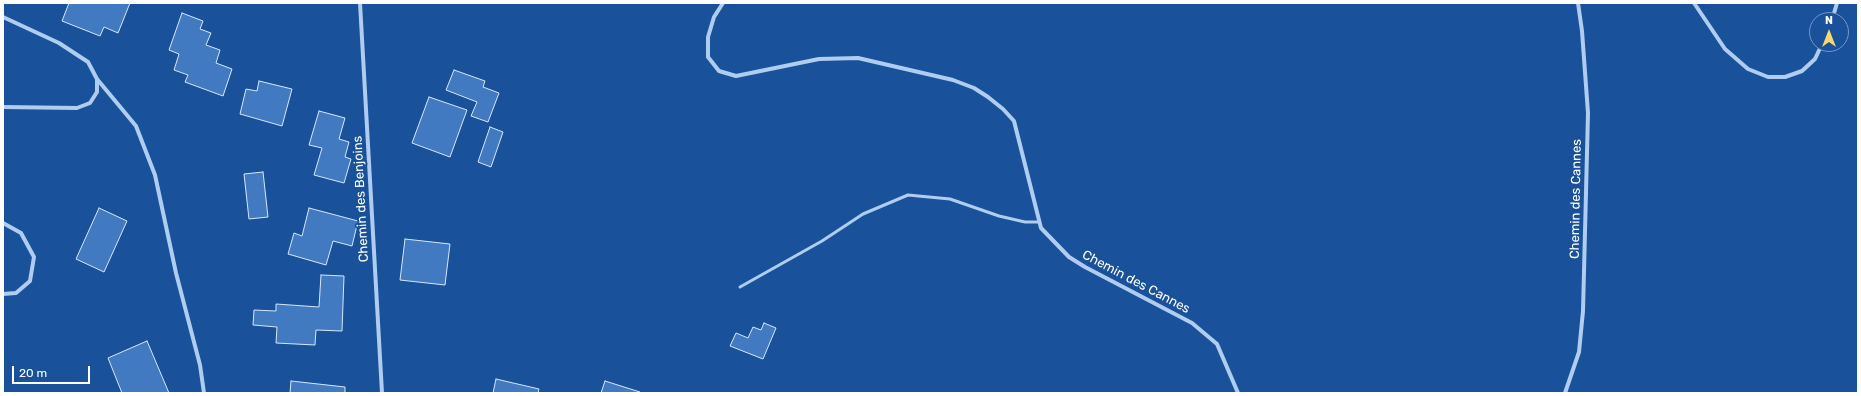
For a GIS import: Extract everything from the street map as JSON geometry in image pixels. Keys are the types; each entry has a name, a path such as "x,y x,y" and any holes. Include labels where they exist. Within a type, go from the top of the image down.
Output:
{"street":[{"name":"Chemin des Benjoins","path":"360,3 382,393"},
{"name":"Chemin des Cannes","path":"722,3 714,17 708,37 708,57 719,71 736,76 819,59 858,58 953,80 974,88 988,97 1003,109 1014,121 1041,228 1069,258 1192,323 1217,344 1238,393"},
{"name":"Chemin des Cannes","path":"1564,393 1579,352 1583,311 1588,113 1582,30 1578,3"},
{"path":"1694,3 1725,49 1748,69 1768,76 1785,76 1802,71 1815,59 1818,52"},
{"path":"3,16 60,42 88,62 97,79 136,126 155,175 176,272 200,365 204,393"},
{"path":"3,107 77,108 90,103 97,92 97,79"},
{"path":"3,223 21,233 34,257 30,281 16,293 3,294"}],"lane":[{"path":"740,287 822,241 863,214 908,195 950,199 999,216 1025,222 1039,222"}],"building":[{"path":"69,3 130,3 118,33 104,27 100,36 62,21"},
{"path":"182,13 203,21 200,29 211,33 206,45 220,50 216,63 232,69 223,96 185,82 188,75 174,70 179,54 169,50"},
{"path":"454,70 485,81 483,87 499,93 488,122 471,116 477,102 446,90"},
{"path":"259,81 292,89 282,126 240,114 246,89 257,91"},
{"path":"429,97 467,110 450,157 412,143"},
{"path":"319,111 345,118 339,139 349,142 345,157 351,159 344,183 314,175 322,148 309,145"},
{"path":"490,127 503,132 491,167 478,162"},
{"path":"263,172 268,217 249,219 244,174"},
{"path":"99,208 127,221 104,272 76,259"},
{"path":"309,208 358,221 352,246 333,241 326,265 288,254 294,233 302,236"},
{"path":"405,239 450,244 445,285 400,280"},
{"path":"321,275 344,276 342,331 316,330 315,345 276,343 277,327 253,325 254,310 276,311 276,304 319,307"},
{"path":"764,323 776,328 763,359 730,346 736,333 748,338 753,327 761,330"},
{"path":"147,341 169,393 122,393 108,358"},
{"path":"496,379 539,389 538,393 493,393"},
{"path":"291,381 345,387 345,393 290,393"},
{"path":"605,381 640,392 640,393 601,393"}]}
